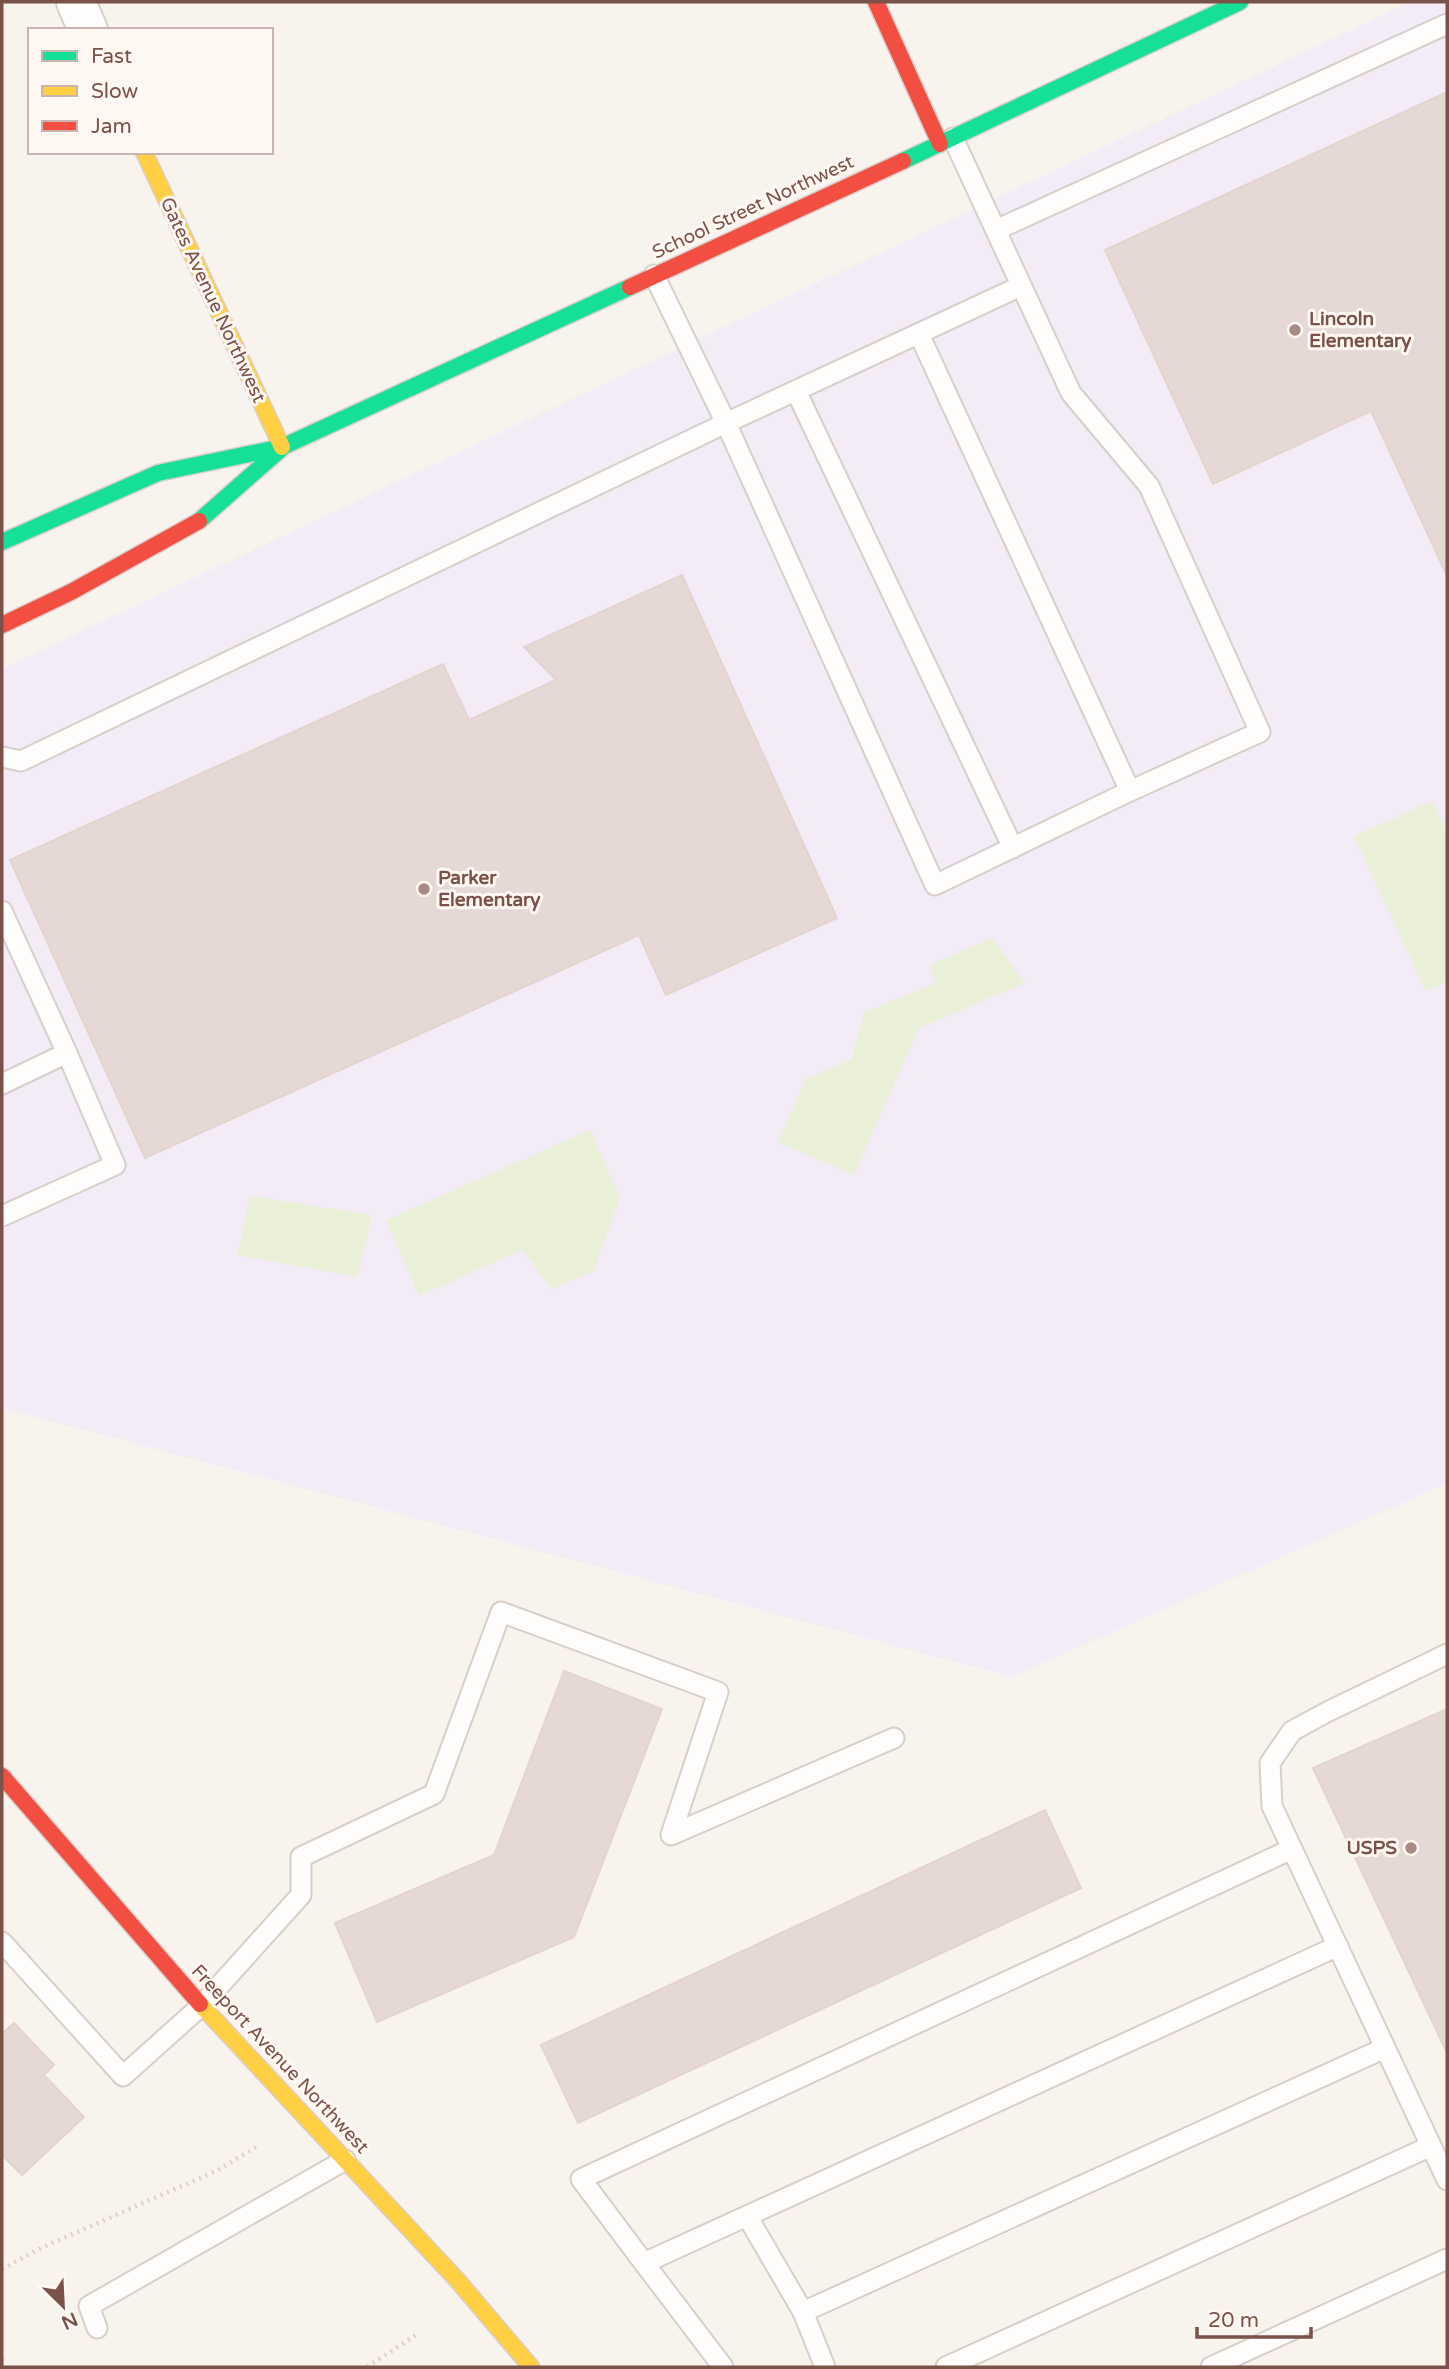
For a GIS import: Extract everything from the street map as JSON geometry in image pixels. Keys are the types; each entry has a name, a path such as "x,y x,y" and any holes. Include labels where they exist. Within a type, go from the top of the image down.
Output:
{"street":[{"path":"76,2 87,28"},
{"path":"876,2 947,141"},
{"name":"School Street Northwest","path":"2,542 158,473 282,447 947,141 1240,2"},
{"name":"Gates Avenue Northwest","path":"145,154 282,447"},
{"name":"School Street Northwest","path":"2,625 71,593 199,521 282,447"},
{"name":"Freeport Avenue Northwest","path":"2,1776 201,2006 458,2281 531,2367"}],"lane":[{"path":"996,230 1447,24"},
{"path":"654,275 726,424 935,885 1260,732 1149,486 1071,393 996,230 947,141"},
{"path":"2,757 21,761 1021,286"},
{"path":"919,334 1130,791"},
{"path":"796,391 1013,848"},
{"path":"2,911 10,951 67,1053 115,1165 2,1216"},
{"path":"2,1084 67,1053"},
{"path":"2,1942 123,2076 201,2006 301,1895 301,1857 434,1794 501,1612 718,1692 671,1835 894,1738"},
{"path":"1447,1654 1292,1731 1270,1763 1272,1807 1447,2180"},
{"path":"723,2367 581,2179 1292,1849"},
{"path":"644,2263 1338,1947"},
{"path":"803,2312 1385,2048"},
{"path":"946,2367 1431,2146"},
{"path":"97,2328 89,2306 345,2160"},
{"path":"747,2216 803,2312 825,2367"},
{"path":"1211,2367 1447,2259"}],"path":[{"path":"2,2269 39,2249 218,2170 258,2146"},
{"path":"367,2367 419,2333"},
{"path":"2,2359 4,2367"}],"shaded area":[{"path":"1410,2 1447,2 1447,1483 1012,1677 2,1408 2,669"}],"green space":[{"path":"1433,801 1447,833 1447,982 1426,992 1354,836"},
{"path":"992,938 1025,983 919,1028 854,1175 778,1142 806,1079 851,1060 865,1012 936,983 929,965"},
{"path":"590,1130 620,1198 594,1271 552,1289 522,1250 419,1296 386,1220"},
{"path":"250,1196 372,1215 357,1277 237,1255"}],"building":[{"name":"Lincoln Elementary","path":"1447,92 1447,576 1371,411 1213,484 1105,250"},
{"name":"Parker Elementary","path":"682,575 837,918 666,995 639,935 145,1158 10,860 443,664 469,720 556,680 524,647"},
{"path":"564,1671 662,1709 574,1937 377,2022 335,1923 494,1855"},
{"path":"1447,1709 1447,2053 1313,1768"},
{"path":"1045,1810 1081,1888 578,2123 541,2045"},
{"path":"14,2023 54,2065 44,2075 84,2117 22,2175 2,2155 2,2034"}],"traffic: fast":[{"path":"903,161 1240,2"},
{"path":"2,542 158,473 282,447 630,287"},
{"path":"199,521 281,449"}],"traffic: slow":[{"path":"145,154 282,447"},
{"path":"200,2004 458,2281 531,2367"}],"traffic: jam":[{"path":"876,2 940,144"},
{"path":"630,287 903,161"},
{"path":"2,625 71,592 199,521"},
{"path":"2,1776 200,2004"}],"place":[{"name":"Lincoln Elementary","path":"1295,330"},
{"name":"Parker Elementary","path":"424,889"},
{"name":"USPS","path":"1411,1848"}]}
